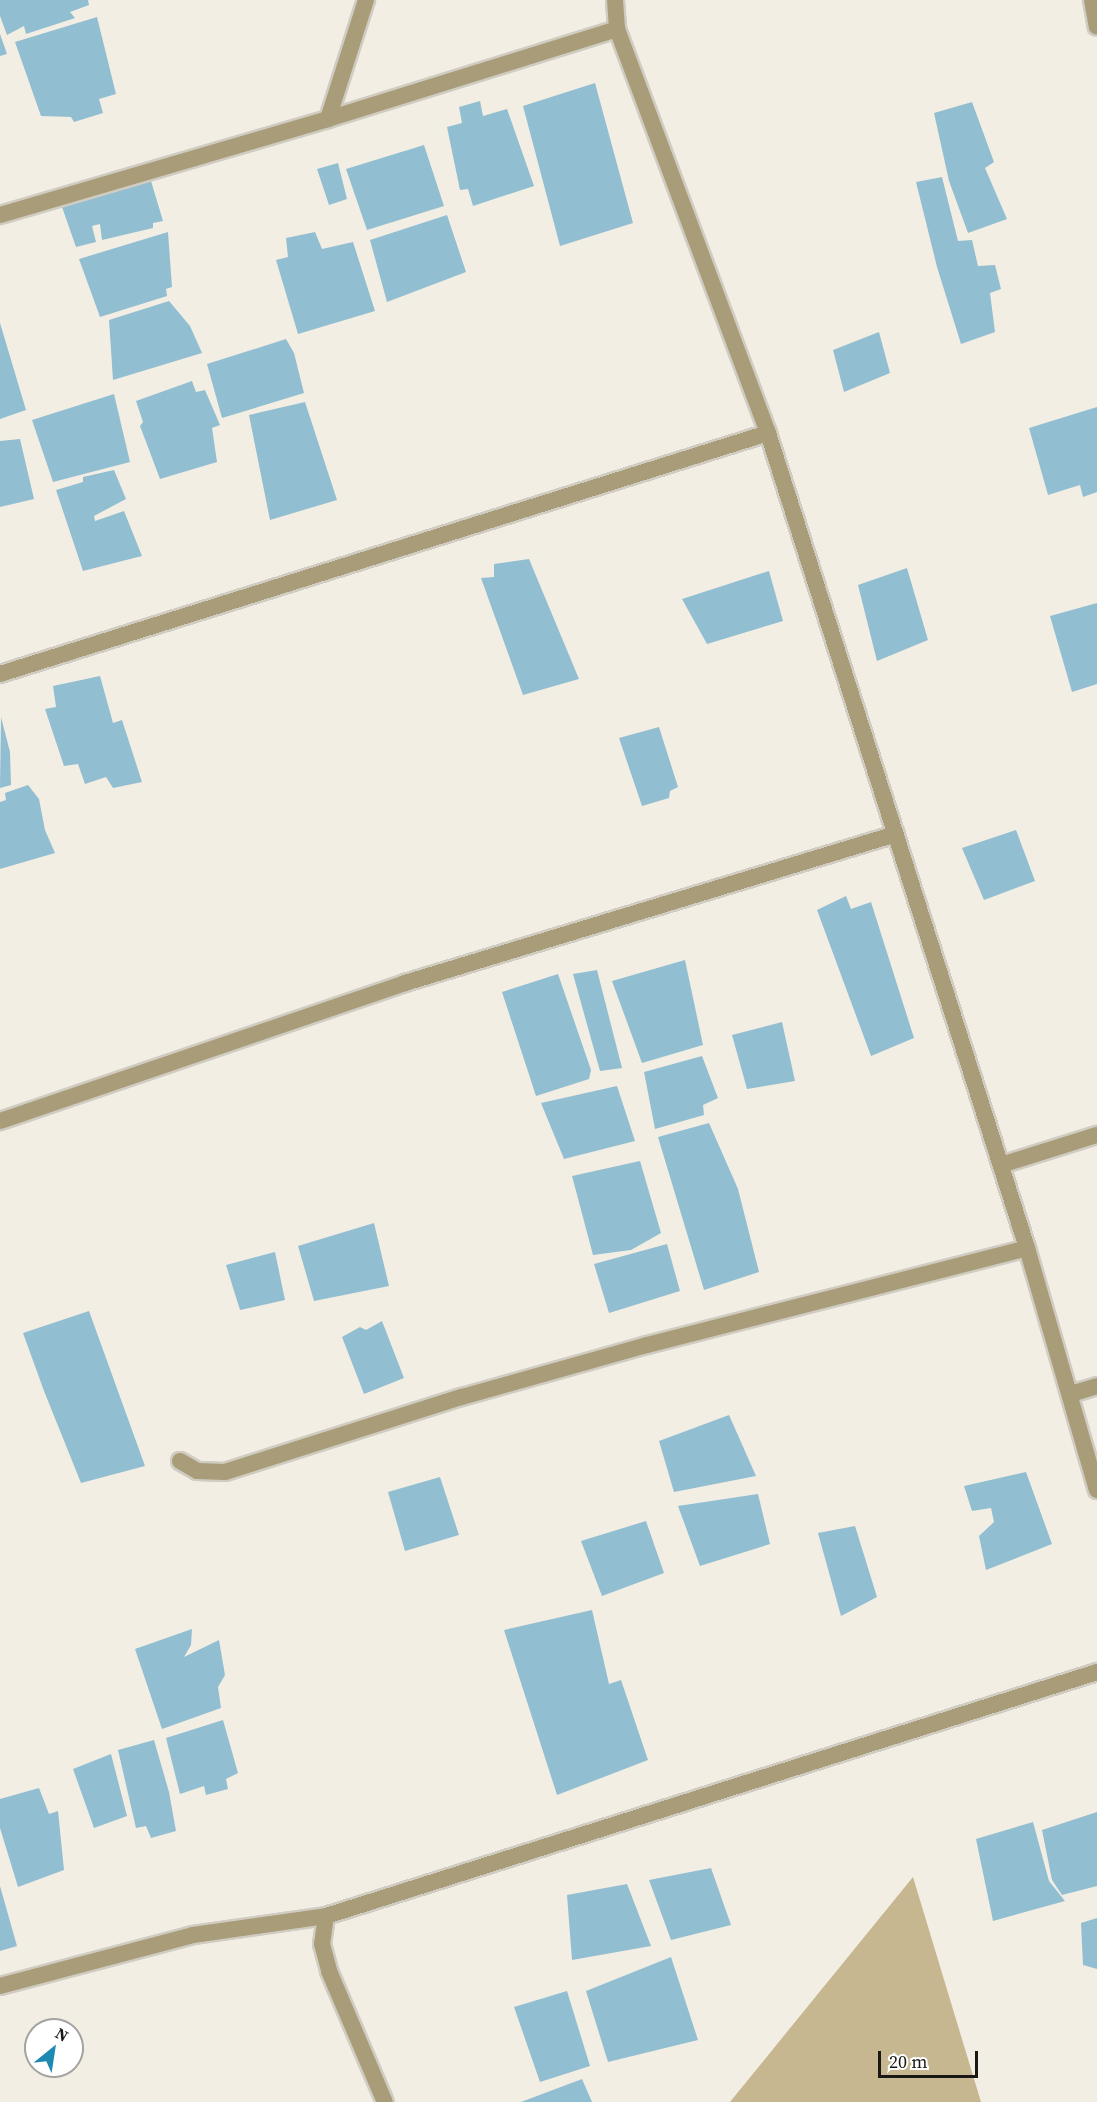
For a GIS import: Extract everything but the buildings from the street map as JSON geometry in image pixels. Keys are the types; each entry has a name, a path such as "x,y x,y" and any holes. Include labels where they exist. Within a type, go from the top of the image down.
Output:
{"street":[{"path":"328,119 366,0"},
{"path":"615,0 617,29 768,433 1027,1248 1097,1490"},
{"path":"1092,0 1097,27"},
{"path":"0,215 328,119 617,29"},
{"path":"0,675 768,433"},
{"path":"0,1121 405,983 896,834"},
{"path":"1001,1165 1097,1135"},
{"path":"180,1461 197,1471 225,1472 462,1397 658,1342 1027,1248"},
{"path":"1071,1394 1097,1386"},
{"path":"0,1986 193,1935 326,1916 1097,1672"},
{"path":"326,1916 322,1944 329,1971 385,2102"}],"shaded area":[{"path":"913,1877 981,2102 730,2102"}]}
